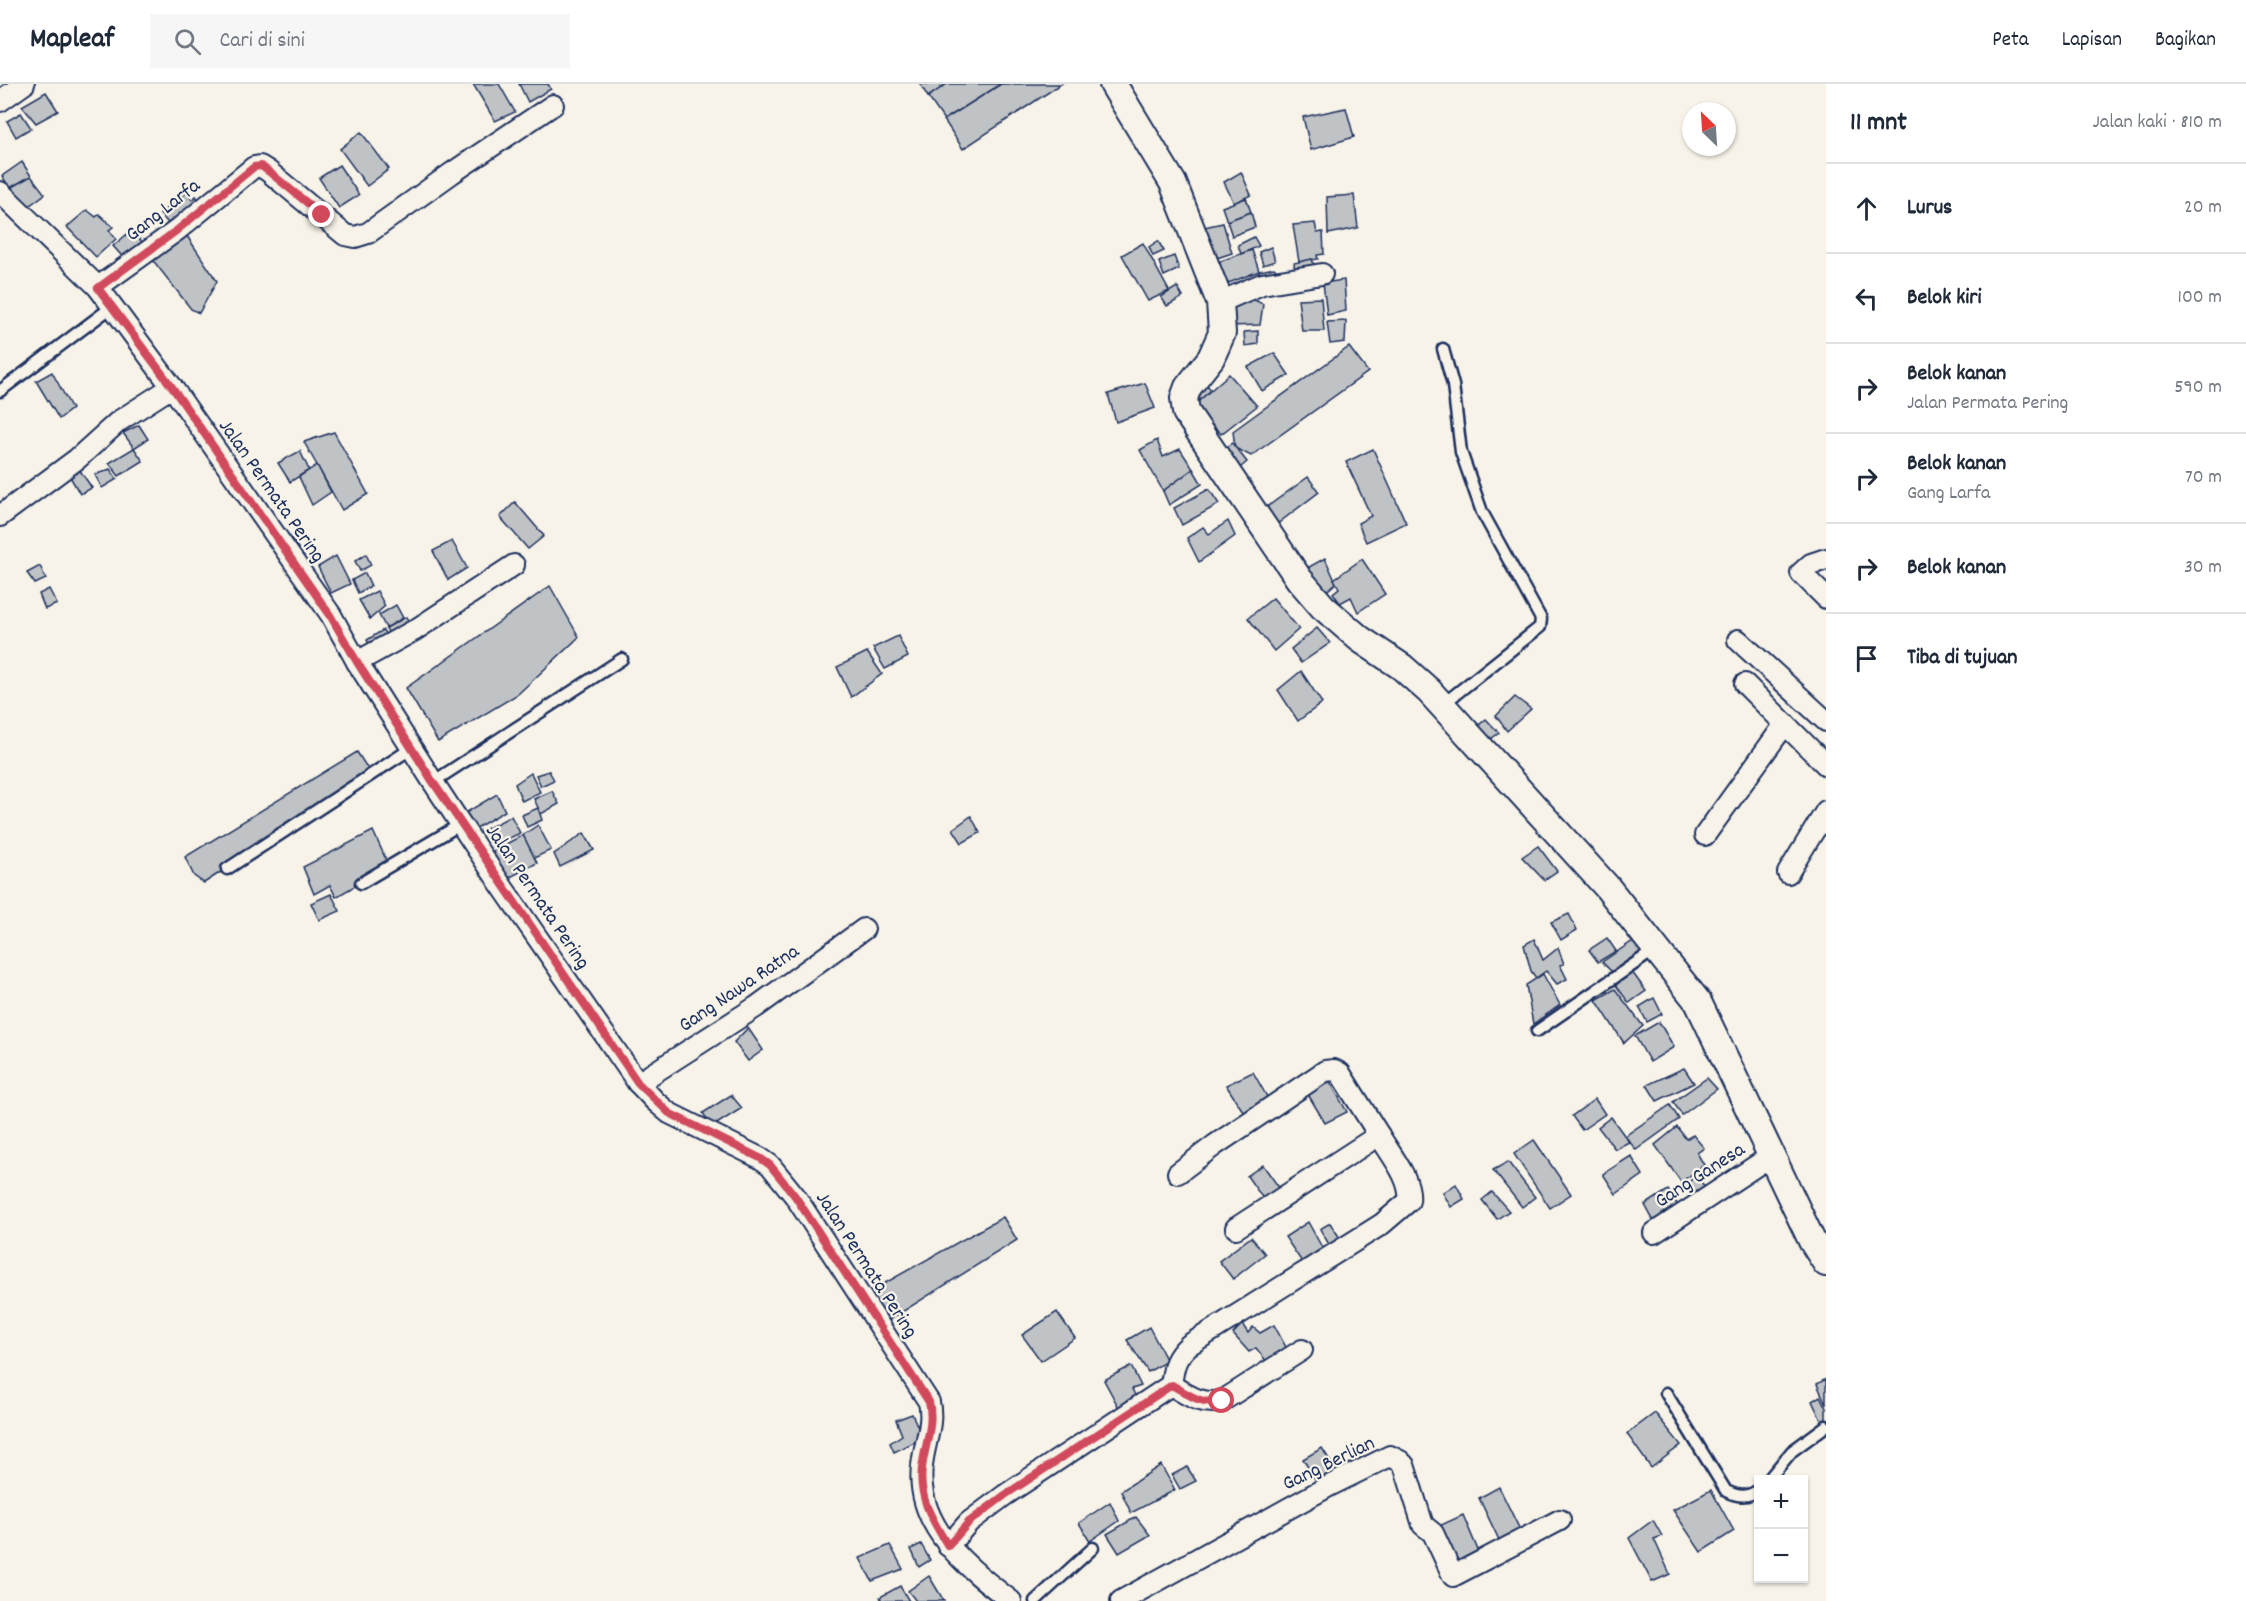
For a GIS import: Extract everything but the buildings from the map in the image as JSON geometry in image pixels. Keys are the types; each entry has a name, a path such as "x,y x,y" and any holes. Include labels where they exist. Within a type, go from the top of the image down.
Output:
{"street":[{"path":"0,101 24,84"},
{"path":"1113,84 1173,183 1220,302 1222,333 1211,358 1188,387 1184,398 1186,412 1299,579 1323,608 1360,639 1402,667 1442,705 1607,887 1698,1002 1727,1067 1812,1241 1826,1263"},
{"name":"Gang Larfa","path":"98,288 176,231 254,167 261,166 345,235 355,237 368,233 553,105"},
{"name":"Jalan Permata Pering","path":"0,192 98,288 172,387 330,615 433,782 638,1083 669,1113 770,1165 795,1196 929,1402 932,1421 922,1466 922,1493 932,1520 948,1546 1011,1601"},
{"path":"1220,302 1262,284 1322,274"},
{"path":"0,516 77,459 119,421 172,387"},
{"path":"1826,560 1811,564 1801,573 1826,598"},
{"path":"357,662 415,630 514,565"},
{"path":"1738,640 1826,721"},
{"path":"1744,684 1826,765"},
{"path":"1705,835 1785,724"},
{"path":"1788,873 1826,811"},
{"name":"Gang Nawa Ratna","path":"638,1083 756,1007 864,929"},
{"path":"948,1546 969,1522 1005,1495 1172,1385 1175,1362 1189,1346 1382,1224 1409,1201 1410,1192 1405,1179 1379,1135 1340,1073 1334,1070 1325,1071 1215,1145 1178,1173"},
{"path":"1236,1228 1379,1135"},
{"name":"Gang Ganesa","path":"1654,1233 1771,1156"},
{"path":"1172,1385 1196,1400 1222,1401 1302,1350"},
{"name":"Gang Berlian","path":"1121,1601 1336,1482 1390,1456 1400,1461 1407,1472 1422,1525 1433,1533 1453,1576 1560,1520"}],"lane":[{"path":"0,391 113,306"},
{"path":"1442,705 1540,627 1541,619 1482,512 1461,452 1453,385 1443,349"},
{"path":"433,782 622,659"},
{"path":"227,869 412,748"},
{"path":"361,883 461,824"},
{"path":"1537,1032 1656,949"},
{"path":"1666,1393 1726,1491 1736,1496 1746,1496 1754,1492"},
{"path":"1771,1475 1792,1451 1826,1426"},
{"path":"1035,1601 1093,1548"}],"route":[{"path":"322,215 261,166 254,167 176,231 98,288 172,387 330,615 433,782 638,1083 669,1113 770,1165 795,1196 929,1402 932,1421 922,1466 922,1493 932,1520 948,1546 969,1522 1005,1495 1172,1385 1196,1400 1222,1401"}]}
